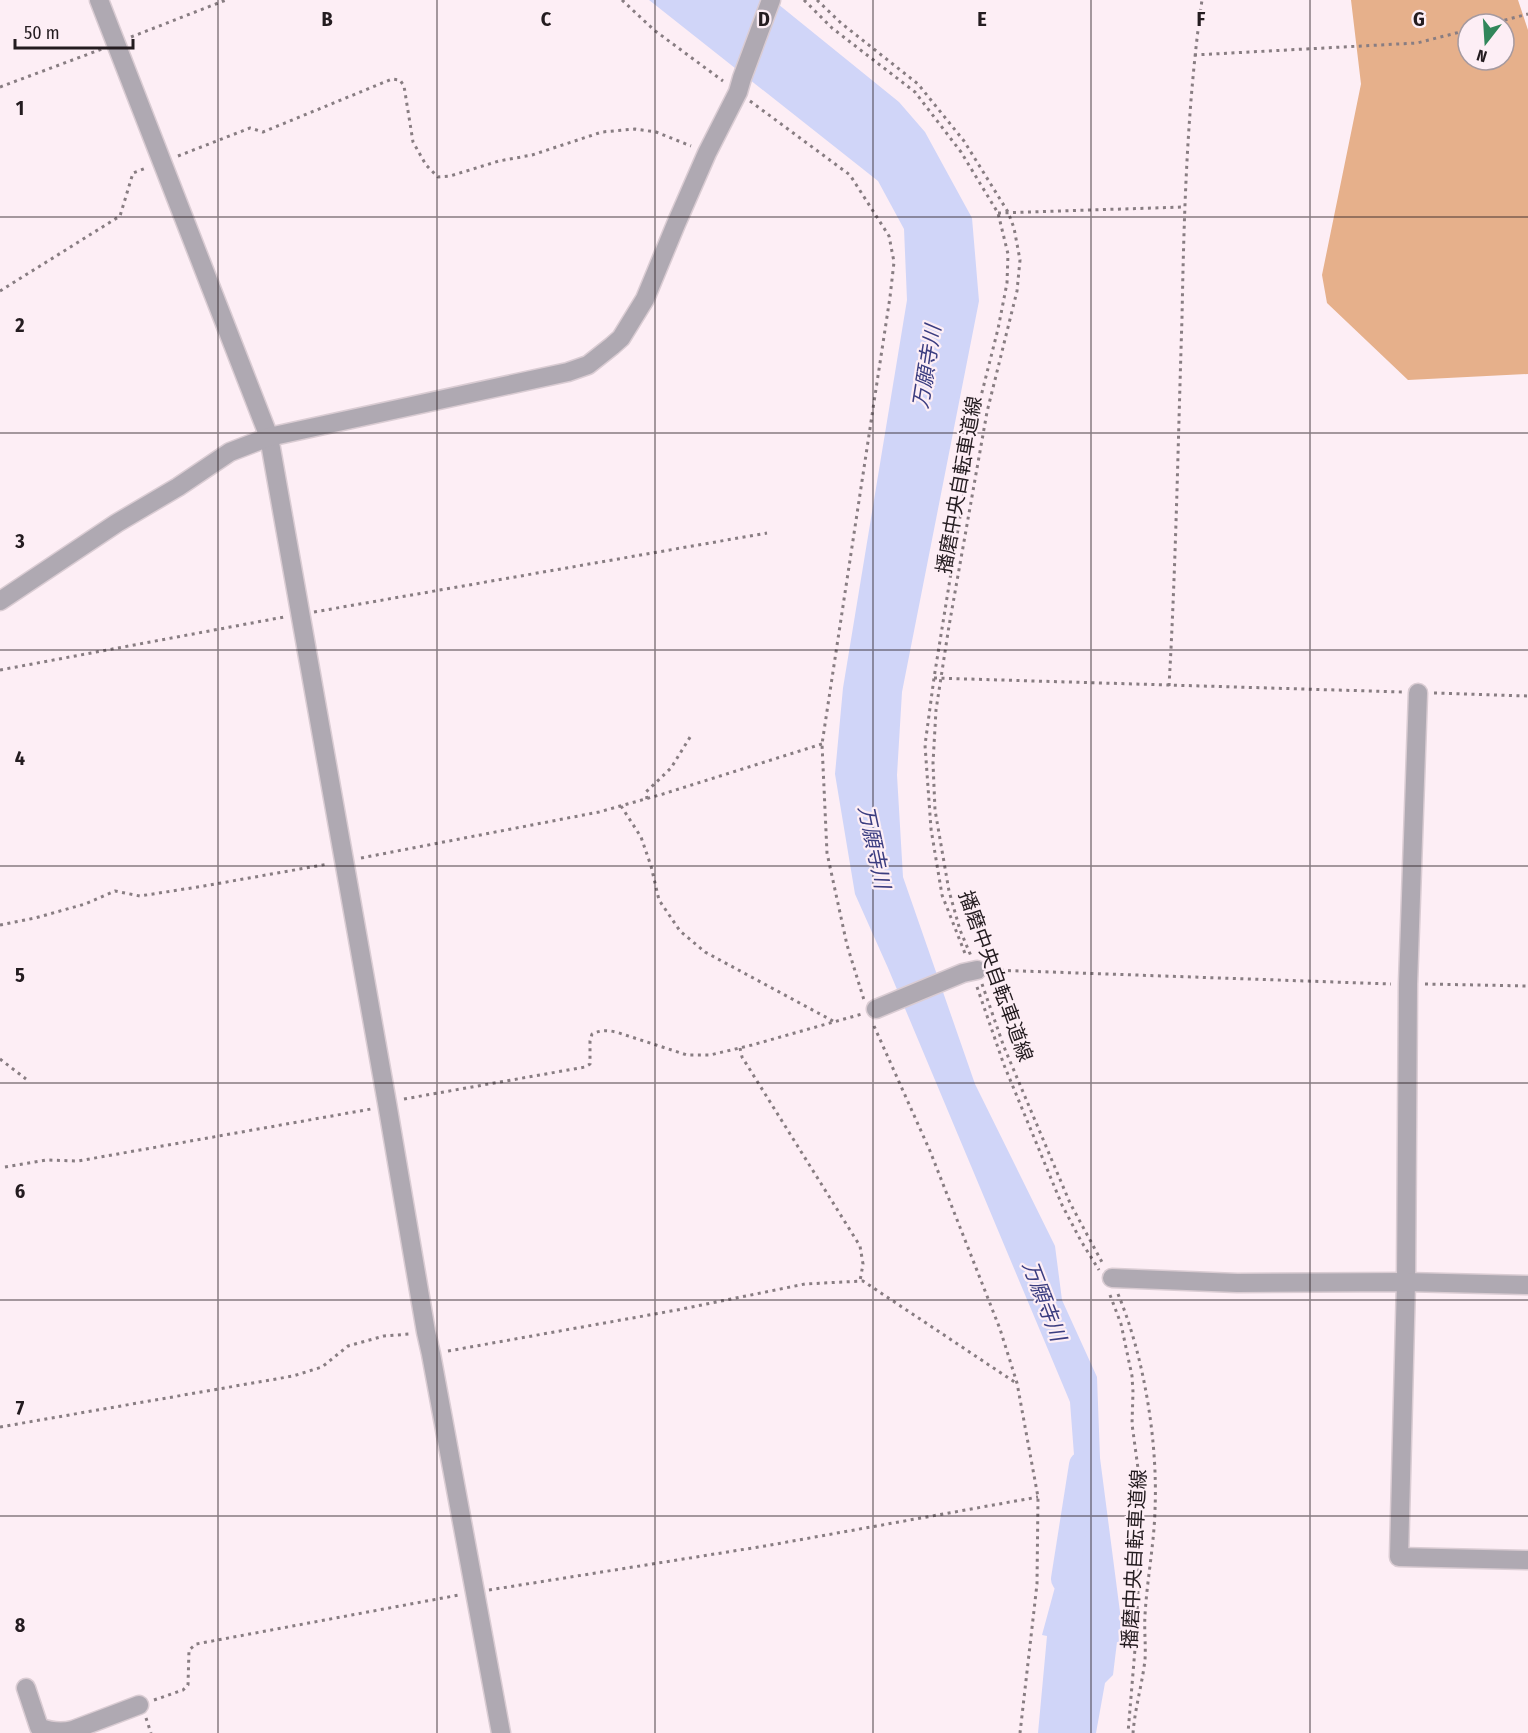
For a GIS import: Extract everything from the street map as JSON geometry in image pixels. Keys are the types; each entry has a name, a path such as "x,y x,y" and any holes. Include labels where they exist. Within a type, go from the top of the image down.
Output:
{"street":[{"path":"99,0 269,437 426,1332 501,1733"},
{"path":"0,601 117,523 178,487 230,452 269,437 533,381 588,365 621,338 645,299 707,153 740,85 771,0"},
{"path":"1418,693 1408,984 1406,1282 1399,1557 1528,1560"},
{"path":"872,1011 971,971"},
{"path":"1108,1281 1406,1282 1528,1285"},
{"path":"26,1688 34,1731 64,1732 92,1724 139,1705"}],"path":[{"path":"0,87 226,0"},
{"path":"622,0 654,30 740,85 850,175 889,236 894,262 890,297 822,744 827,853 847,945 1000,1329 1017,1383 1038,1497 1037,1584 1020,1733"},
{"path":"804,0 832,28 915,92 961,152 998,213 1008,254 1007,283 998,329 977,412 925,745 931,829 942,895 1004,1065 1062,1205 1081,1240 1108,1281 1121,1324 1132,1376 1132,1424 1142,1498 1136,1637 1128,1733"},
{"name":"播磨中央自転車道線","path":"816,0 841,23 918,84 964,141 1008,212 1014,228 1020,260 1017,291 987,412 940,679 933,763 936,810 949,891 971,971 1070,1203 1126,1313 1144,1385 1154,1448 1155,1509 1145,1615 1144,1660 1134,1719 1134,1733"},
{"path":"1169,686 1174,593 1184,207 1194,55 1202,0"},
{"path":"1194,55 1417,43 1456,33"},
{"path":"0,291 120,216 133,173 250,128 263,132 392,79 400,80 404,86 413,142 426,165 438,177 532,155 602,132 635,129 656,132 707,153"},
{"path":"998,213 1184,207"},
{"path":"0,670 301,614 767,532"},
{"path":"934,678 1528,696"},
{"path":"647,799 646,792 671,768 692,734"},
{"path":"0,925 85,904 115,891 140,896 204,886 344,862 599,812 822,744"},
{"path":"621,806 641,837 659,900 680,931 705,952 833,1022"},
{"path":"971,971 1528,986"},
{"path":"5,1167 46,1160 78,1161 585,1068 590,1064 592,1034 606,1030 687,1054 710,1055 872,1011"},
{"path":"740,1048 742,1058 860,1246 863,1264 860,1281"},
{"path":"0,1059 26,1078"},
{"path":"431,1354 677,1310 805,1284 863,1281 1017,1383"},
{"path":"0,1427 292,1376 322,1367 348,1346 384,1336 426,1332"},
{"path":"139,1705 183,1690 188,1685 189,1650 196,1644 475,1593 765,1546 1038,1497"}],"shaded area":[{"path":"1351,0 1518,0 1528,30 1528,374 1408,380 1327,303 1322,275 1361,84"}],"water":[{"path":"649,0 773,0 899,102 925,132 972,218 979,301 902,692 897,775 903,877 975,1084 1055,1246 1062,1300 1097,1377 1100,1458 1122,1643 1117,1642 1113,1675 1105,1683 1096,1733 1038,1733 1047,1636 1042,1635 1055,1587 1079,1521 1070,1402 855,894 835,774 843,688 907,300 904,229 878,181"}],"waterway":[{"name":"万願寺川","path":"1065,1579 1083,1465"}]}
